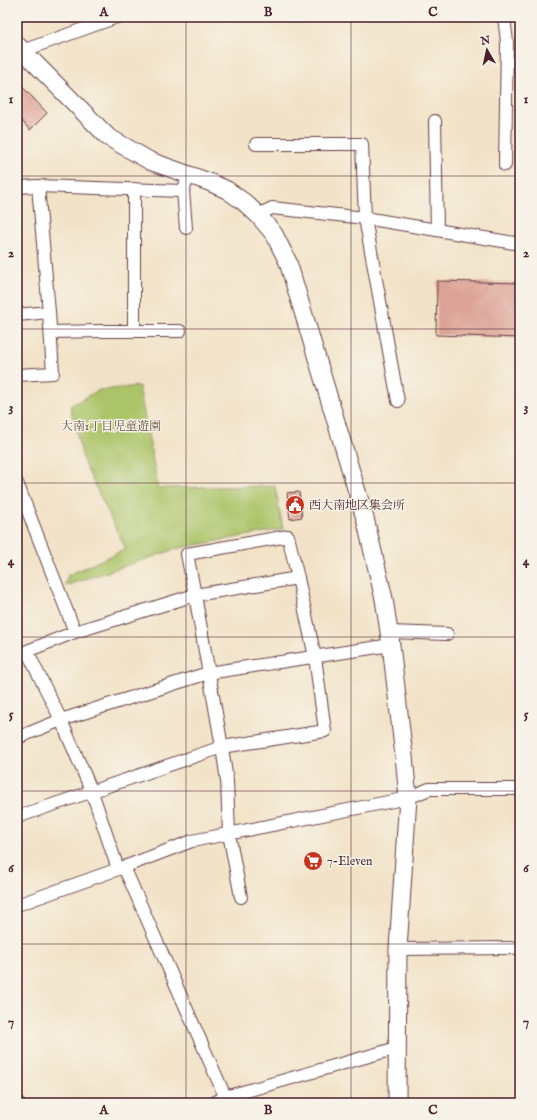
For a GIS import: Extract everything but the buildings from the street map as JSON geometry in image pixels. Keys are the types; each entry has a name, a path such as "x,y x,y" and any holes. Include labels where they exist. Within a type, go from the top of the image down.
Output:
{"street":[{"path":"117,17 20,48 108,137 150,161 227,190 244,202 258,215 274,234 288,262 365,518 384,599 390,638 408,798 398,949 397,1103"},
{"path":"504,17 507,42 505,165"},
{"path":"435,121 437,230"},
{"path":"256,144 362,144 365,218 398,401"},
{"path":"186,228 183,191 189,175"},
{"path":"17,186 183,191"},
{"path":"17,375 53,373 38,186"},
{"path":"134,189 134,331"},
{"path":"258,215 272,208 365,218 520,244"},
{"path":"17,315 49,312"},
{"path":"50,332 180,331"},
{"path":"17,483 75,632"},
{"path":"17,817 222,747 325,731 315,657 288,536 187,554 222,747 227,781 229,834 241,897"},
{"path":"227,1100 121,868 92,792 61,720 22,653 75,632 195,595 298,578"},
{"path":"17,738 61,720 208,673 315,657 390,638 447,634"},
{"path":"17,905 192,841 408,798 429,789 520,789"},
{"path":"398,949 520,948"},
{"path":"214,1103 397,1048"}],"green space":[{"name":"大南1丁目児童遊園","path":"139,386 158,488 275,486 283,529 179,548 65,586 68,575 126,549 84,463 70,406 99,390"}],"place":[{"name":"西大南地区集会所","path":"295,505"},
{"name":"7-Eleven","path":"313,861"}]}
